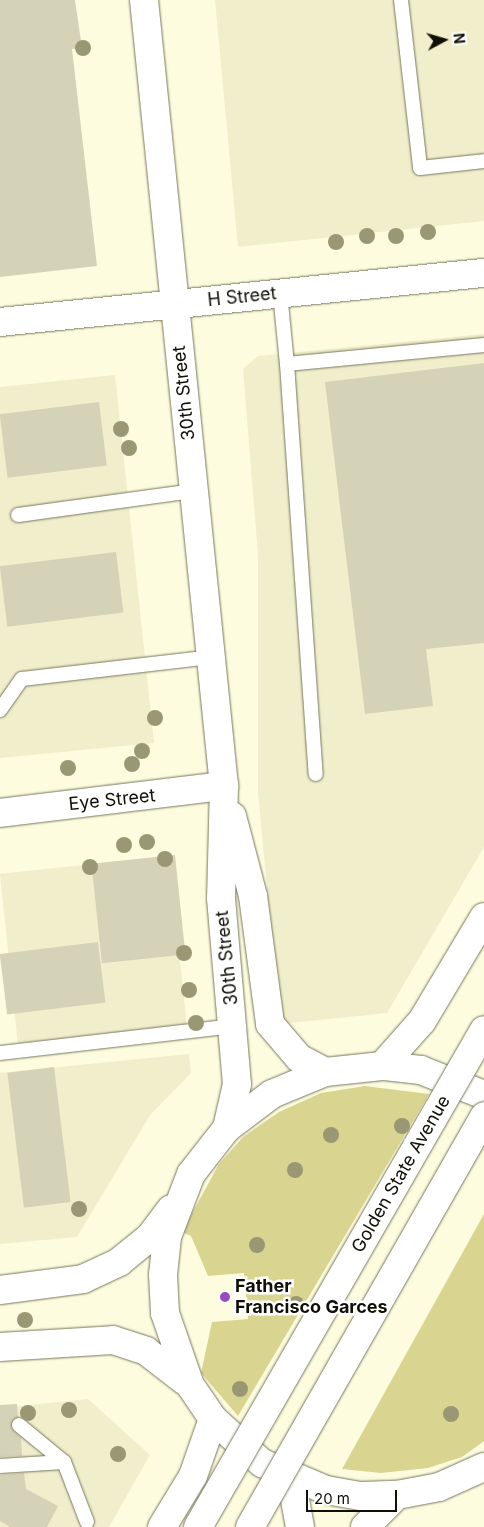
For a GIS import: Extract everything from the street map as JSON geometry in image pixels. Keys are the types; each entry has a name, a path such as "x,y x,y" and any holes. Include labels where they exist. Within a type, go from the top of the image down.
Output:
{"main road":[{"name":"30th Street","path":"144,0 224,786 221,898 238,1084 227,1128"},
{"name":"H Street","path":"0,322 484,272"},
{"name":"30th Street","path":"224,786 253,896 270,1024 299,1058 325,1072"},
{"name":"Eye Street","path":"0,813 224,786"},
{"path":"382,1066 422,1021 484,917"},
{"name":"Golden State Avenue","path":"198,1527 484,1030"},
{"path":"0,1290 83,1279 119,1262 150,1237 178,1200 196,1166 227,1128 272,1094 325,1072 382,1066 421,1070 484,1095"},
{"path":"250,1527 484,1116"},
{"path":"178,1200 168,1237 165,1313 190,1385 213,1419 249,1453 291,1478 361,1496 398,1495 439,1487 484,1467"},
{"path":"0,1346 113,1340 159,1359 190,1385"},
{"path":"162,1527 192,1476 213,1419"},
{"path":"291,1478 300,1527"},
{"path":"364,1527 398,1495"}],"lane":[{"path":"401,0 420,168 484,161"},
{"path":"280,293 287,364 316,774"},
{"path":"287,364 484,345"},
{"path":"18,515 194,492"},
{"path":"0,710 22,679 211,657"},
{"path":"0,1053 233,1026"},
{"path":"19,1425 64,1462 89,1525"},
{"path":"0,1466 64,1462"}],"shaded area":[{"path":"215,0 484,0 484,221 238,247"},
{"path":"484,334 484,847 387,1013 280,1024 258,793 258,555 243,369 258,356"},
{"path":"115,375 154,743 0,758 0,387"},
{"path":"169,856 187,1026 18,1044 0,874"},
{"path":"189,1054 191,1073 150,1115 77,1237 0,1244 0,1073"},
{"path":"365,1086 429,1094 238,1416 201,1373 212,1322 248,1319 244,1273 208,1276 191,1236 184,1233 190,1217 219,1164 243,1137 279,1112 321,1093"},
{"path":"484,1214 484,1441 462,1457 428,1468 381,1473 342,1469"},
{"path":"88,1399 150,1455 109,1527 0,1527 0,1408"}],"building":[{"path":"0,0 75,0 82,48 72,49 97,266 0,277"},
{"path":"484,363 484,643 426,649 433,706 365,714 325,382"},
{"path":"99,402 107,466 8,478 0,414"},
{"path":"116,552 123,613 7,627 0,566"},
{"path":"175,855 185,954 102,963 91,864"},
{"path":"98,942 105,1003 7,1015 0,954"},
{"path":"54,1067 71,1202 24,1208 7,1073"},
{"path":"17,1404 18,1417 11,1428 21,1438 22,1456 0,1457 0,1405"},
{"path":"24,1473 26,1489 58,1506 47,1527 10,1527 0,1521 0,1475"}],"place":[{"name":"Father Francisco Garces","path":"225,1297"}]}
